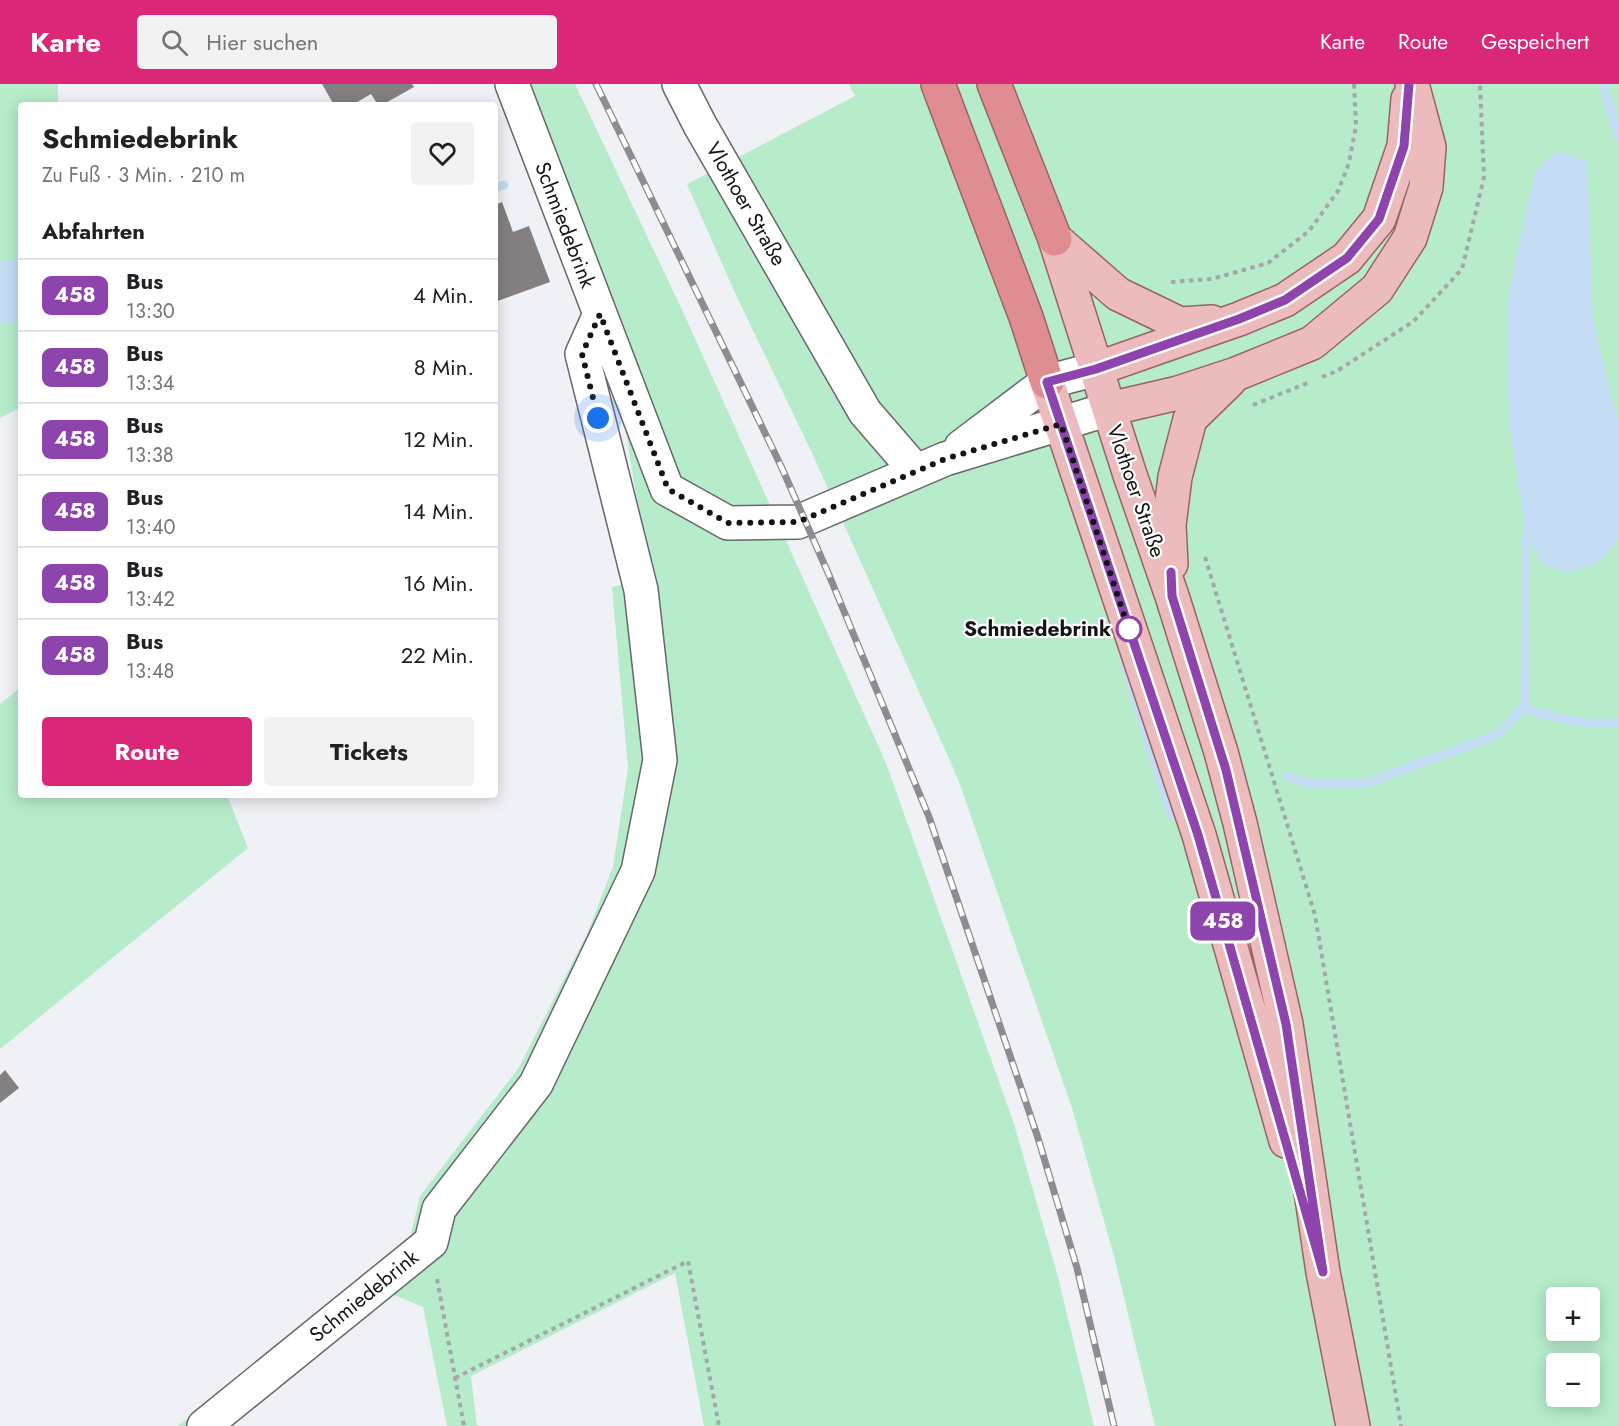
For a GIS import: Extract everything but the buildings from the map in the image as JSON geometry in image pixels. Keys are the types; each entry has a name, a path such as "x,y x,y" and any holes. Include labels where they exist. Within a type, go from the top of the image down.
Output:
{"highway":[{"path":"938,84 1026,317 1047,382"},
{"path":"994,84 1055,239"}],"main road":[{"name":"Vlothoer Straße","path":"1096,369 1233,321 1285,300 1347,258 1379,219 1404,146 1411,84"},
{"name":"Vlothoer Straße","path":"1353,1426 1323,1272 1286,1024 1237,813 1221,752 1172,596 1109,409 1178,393 1236,374 1312,343 1377,289 1410,238 1426,187 1429,147 1411,84"},
{"path":"1055,239 1118,294 1139,306 1180,324 1233,321"},
{"path":"1055,239 1109,409"},
{"path":"1172,596 1169,525 1175,477 1190,419 1236,374"},
{"path":"1047,382 1061,424"},
{"name":"Vlothoer Straße","path":"1061,424 1198,835 1323,1272"}],"street":[{"name":"Schmiedebrink","path":"512,84 668,489 728,523 798,522 931,465 1061,424"},
{"name":"Vlothoer Straße","path":"679,84 700,125 865,412 931,465"},
{"name":"Schmiedebrink","path":"204,1426 430,1242 439,1209 536,1084 638,871 660,760 641,590 582,354 600,314"},
{"name":"Vlothoer Straße","path":"1047,382 1096,369"},
{"name":"Schmiedebrink","path":"931,465 1047,382"},
{"name":"Vlothoer Straße","path":"1061,424 1109,409"}],"path":[{"path":"1139,306 1155,283 1212,279 1268,263 1309,231 1338,191 1349,163 1356,126 1354,84"},
{"path":"1205,557 1315,915 1401,1426"},
{"path":"430,1242 464,1426"},
{"path":"455,1378 688,1261 719,1426"}],"green space":[{"path":"0,84 58,84 58,102 18,102 18,409 0,418"},
{"path":"524,84 575,84 684,314 886,763 1014,1124 1058,1277 1094,1426 704,1426 675,1273 471,1376 477,1426 447,1426 423,1307 387,1292 222,1426 178,1426 410,1238 420,1196 518,1069 586,936 613,867 628,768 612,587 650,579 607,318"},
{"path":"849,84 1619,84 1619,1426 1155,1426 1114,1256 1072,1108 958,779 812,453 735,293 687,184 855,96"},
{"path":"18,689 18,798 228,798 248,848 0,1049 0,704"}],"water":[{"path":"1556,151 1587,161 1593,318 1619,419 1619,539 1600,561 1567,574 1542,563 1526,534 1510,432 1507,364 1508,301 1511,279 1535,172"},
{"path":"18,259 18,323 0,322 0,262"}],"waterway":[{"path":"1603,84 1619,138"},
{"path":"498,187 504,185"},
{"path":"1522,708 1525,700 1526,534"},
{"path":"1125,665 1171,816"},
{"path":"1287,776 1309,784 1367,783 1488,738 1502,731 1522,708 1582,722 1619,722"}],"railway":[{"path":"596,84 781,466 829,575 929,817 1038,1138 1077,1268 1114,1426"}],"bus line":[{"name":"458","path":"1171,572 1172,596 1221,752 1240,823 1286,1024 1323,1272 1198,835 1047,382 1096,369 1239,319 1285,300 1347,258 1379,219 1404,146 1409,84"}],"place":[{"name":"Schmiedebrink","path":"1129,629"}],"route":[{"path":"598,418 582,354 600,314 668,489 728,523 798,522 945,459 1061,424 1132,639 1129,629"}]}
